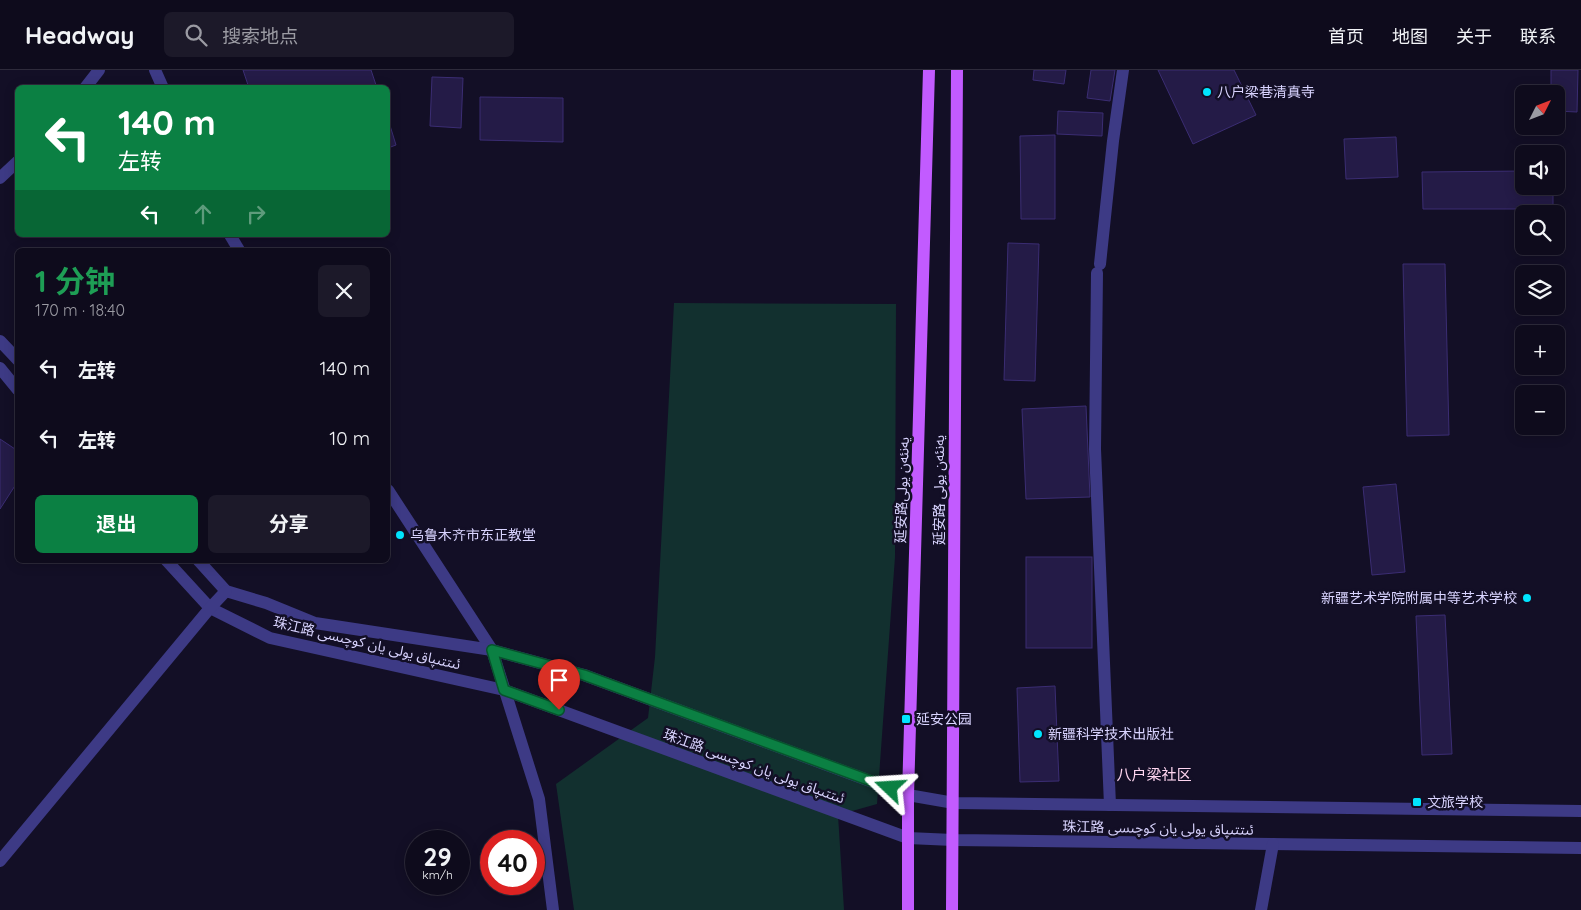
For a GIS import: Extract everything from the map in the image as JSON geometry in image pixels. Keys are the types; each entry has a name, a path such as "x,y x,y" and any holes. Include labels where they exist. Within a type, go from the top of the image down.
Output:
{"main road":[{"name":"延安路يەنئەن يولى","path":"908,910 908,794 929,70"},
{"name":"延安路 يەنئەن يولى","path":"952,910 957,70"}],"street":[{"path":"87,85 99,70"},
{"path":"155,70 162,85"},
{"path":"1110,805 1095,449 1099,269 1113,141 1124,70"},
{"path":"0,178 15,164"},
{"path":"231,237 238,248"},
{"path":"0,341 15,357"},
{"path":"0,368 15,386"},
{"path":"390,493 492,650 539,799 553,910"},
{"name":"珠江路 ئىتتىپاق يولى يان كوچىسى","path":"169,563 210,608 270,638 504,690 908,838 1581,848"},
{"path":"0,860 226,591 201,563"},
{"name":"珠江路 ئىتتىپاق يولى يان كوچىسى","path":"226,591 266,603 315,623 492,650 584,675 908,794 954,803 1581,811"},
{"path":"1261,910 1273,844"}],"green space":[{"path":"674,303 896,304 895,557 877,804 838,815 844,910 574,910 556,784 648,718 655,657"}],"building":[{"path":"243,70 371,70 376,85 248,85"},
{"path":"1034,70 1066,70 1064,84 1033,80"},
{"path":"1091,70 1115,70 1110,101 1087,98"},
{"name":"八户梁巷清真寺","path":"1158,70 1234,70 1256,115 1193,144"},
{"path":"1551,70 1578,70 1577,112 1565,111 1565,85 1551,85"},
{"path":"432,77 463,78 461,128 430,126"},
{"path":"480,97 563,98 563,142 480,140"},
{"path":"1058,111 1103,113 1102,136 1057,134"},
{"path":"390,126 396,145 390,147"},
{"path":"1055,135 1055,219 1021,219 1020,136"},
{"path":"1396,137 1398,177 1346,179 1344,139"},
{"path":"1515,171 1515,195 1553,195 1553,205 1515,205 1515,209 1423,209 1422,172"},
{"path":"1008,243 1039,244 1035,381 1004,380"},
{"path":"1403,264 1445,264 1449,435 1407,436"},
{"path":"1086,406 1090,497 1026,499 1022,409"},
{"path":"0,439 15,449 15,486 0,509"},
{"path":"1396,484 1405,572 1372,575 1363,487"},
{"path":"1026,557 1092,557 1092,648 1026,648"},
{"path":"1445,615 1452,754 1422,755 1416,616"},
{"name":"新疆科学技术出版社","path":"1055,686 1059,781 1020,782 1017,688"}],"place":[{"name":"八户梁巷清真寺","path":"1207,92"},
{"name":"乌鲁木齐市东正教堂","path":"400,535"},
{"name":"新疆艺术学院附属中等艺术学校","path":"1527,598"},
{"name":"延安公园","path":"906,719"},
{"name":"新疆科学技术出版社","path":"1038,734"},
{"name":"文旅学校","path":"1417,802"}],"district":[{"name":"八户梁社区","path":"1154,775"}],"route":[{"path":"559,710 504,690 492,650 584,675 890,788"}]}
